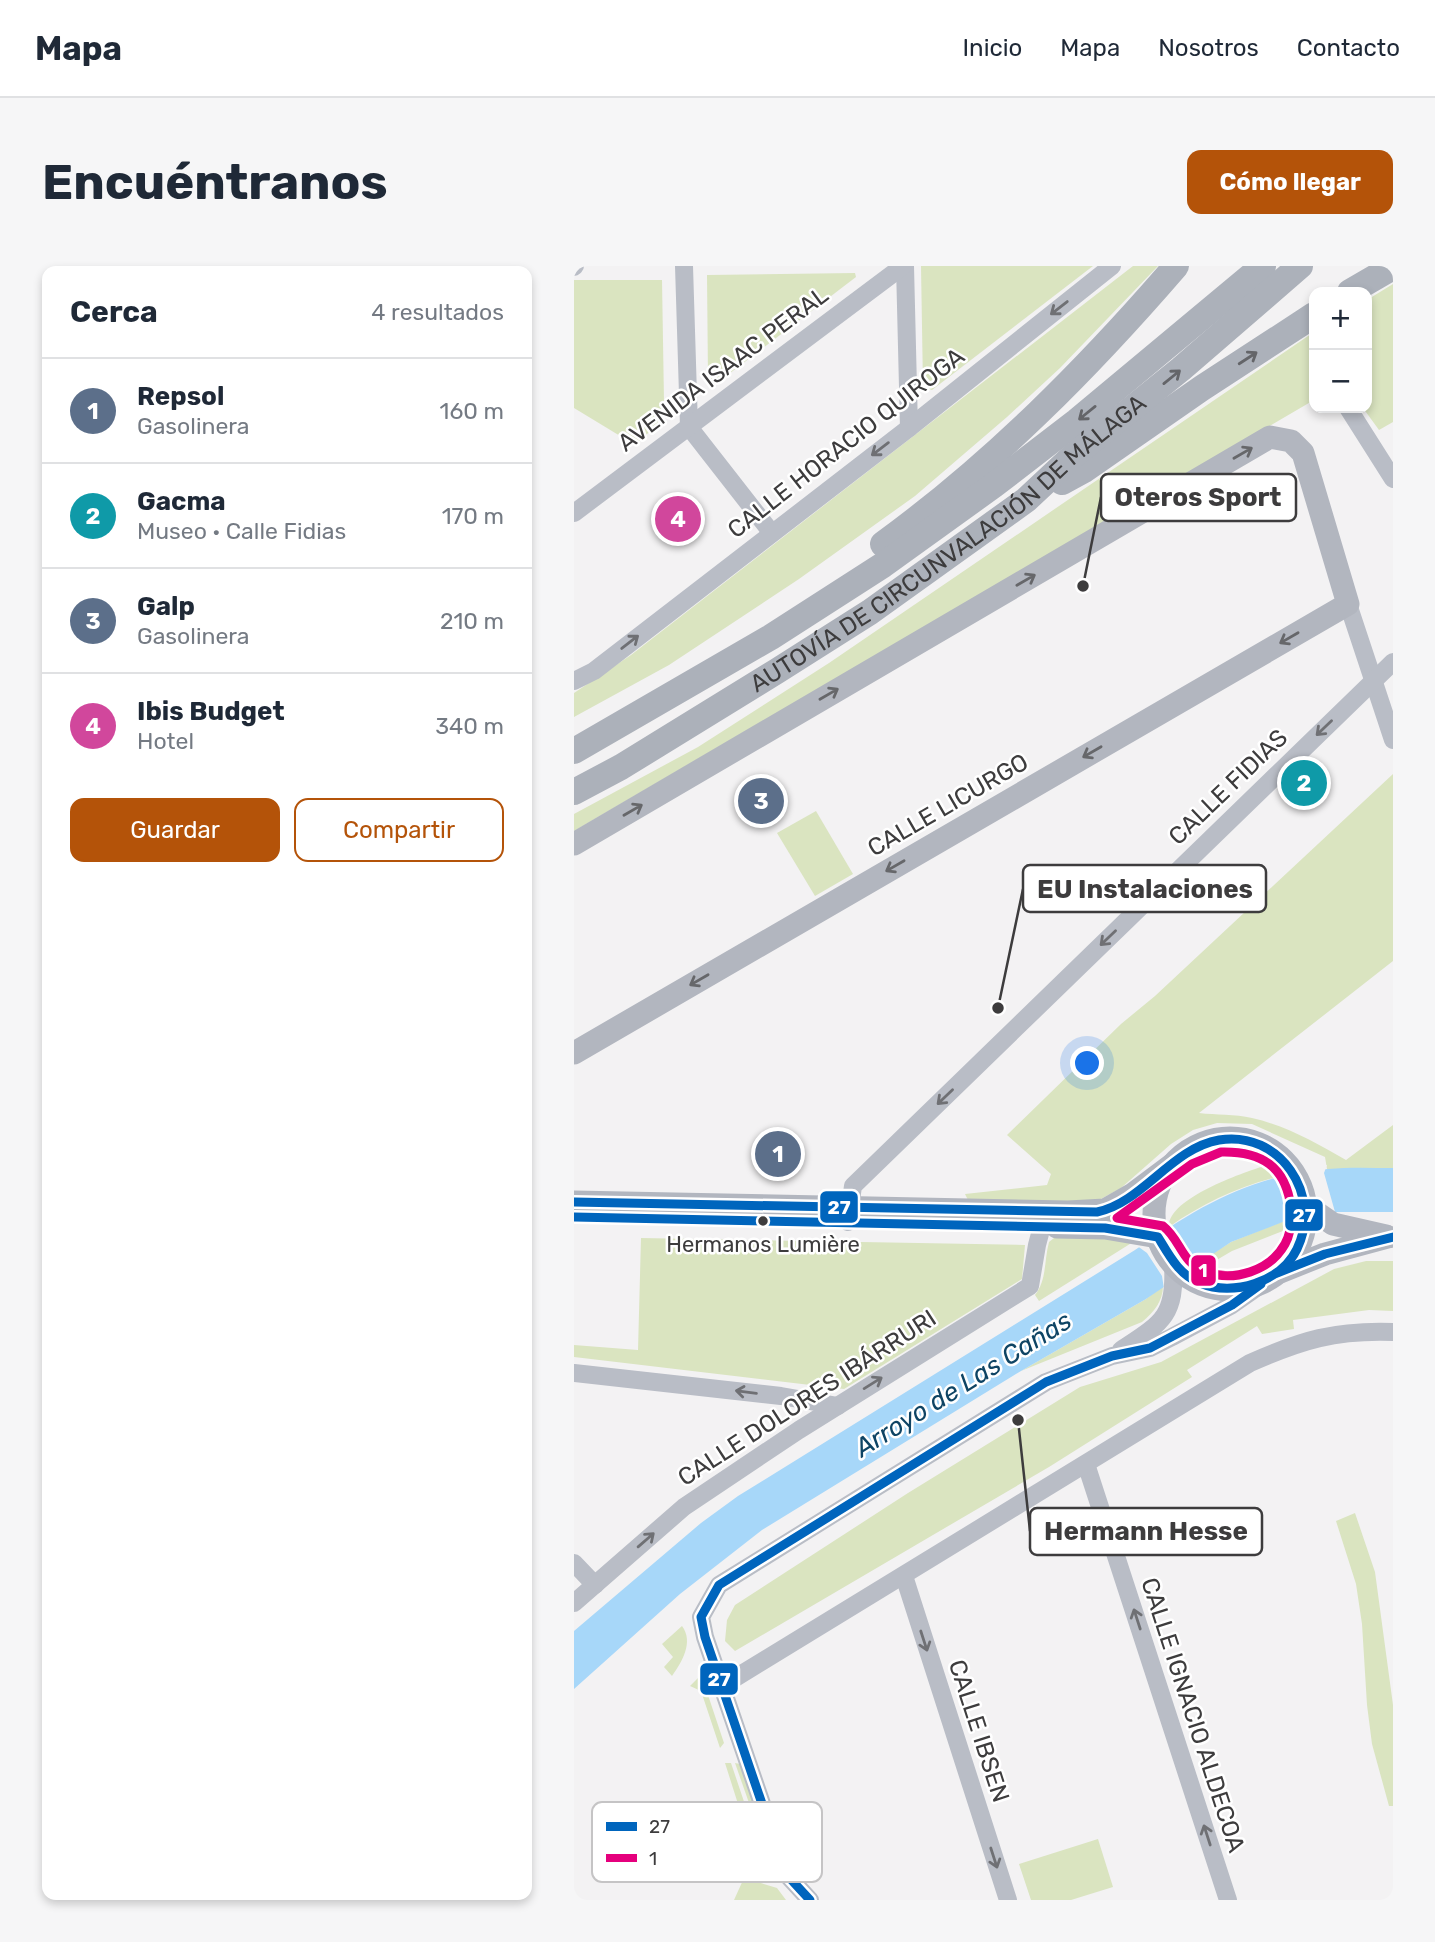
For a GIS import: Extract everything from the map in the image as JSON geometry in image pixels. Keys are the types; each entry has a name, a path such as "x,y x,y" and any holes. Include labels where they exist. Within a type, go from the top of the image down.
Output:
{"highway":[{"path":"1089,364 1176,266"},
{"path":"692,684 766,625 895,535 1034,417 1089,364 1112,347 1195,266"},
{"name":"AUTOVÍA DE CIRCUNVALACIÓN DE MÁLAGA","path":"574,792 746,692 858,619 1026,500 1073,456 1181,369 1300,266"},
{"path":"1359,287 1393,267"},
{"name":"AUTOVÍA DE CIRCUNVALACIÓN DE MÁLAGA","path":"574,751 692,684 860,580 994,485 1140,371 1258,269"},
{"path":"1026,500 1084,470 1309,318"}],"main road":[{"path":"574,844 1270,437 1291,441 1303,453 1348,604"},
{"name":"CALLE LICURGO","path":"574,1053 1348,604"},
{"path":"574,1217 1105,1210 1133,1194 1201,1144 1240,1139 1263,1145 1285,1161 1291,1168 1310,1211 1332,1224 1391,1237"},
{"path":"1173,1164 1160,1183 1155,1200 1154,1234 1177,1274 1207,1287 1229,1291 1249,1287 1325,1254 1391,1237"},
{"path":"574,1202 1105,1228 1154,1234"},
{"path":"1273,1276 1292,1259 1310,1211"}],"street":[{"path":"684,266 689,427 771,532"},
{"path":"904,266 909,428"},
{"name":"AVENIDA ISAAC PERAL","path":"574,513 904,266"},
{"name":"CALLE HORACIO QUIROGA","path":"574,681 594,671 909,428 1112,266"},
{"path":"1351,413 1393,479"},
{"path":"1348,604 1393,740"},
{"name":"CALLE FIDIAS","path":"849,1215 853,1186 1393,662"},
{"name":"CALLE DOLORES IBÁRRURI","path":"574,1603 684,1507 838,1406 1030,1286 1042,1226"},
{"path":"1112,1356 1138,1339 1166,1315 1177,1274"},
{"path":"761,1802 705,1637 701,1617 719,1585 1046,1382 1112,1356 1150,1348 1172,1338 1232,1305 1273,1276"},
{"path":"722,1686 1261,1358 1313,1338 1393,1332"},
{"path":"574,1373 781,1396 838,1406"},
{"name":"CALLE IGNACIO ALDECOA","path":"1086,1464 1228,1900"},
{"path":"574,1563 595,1585"},
{"name":"CALLE IBSEN","path":"904,1576 1008,1900"},
{"path":"793,1882 810,1900"}],"green space":[{"path":"921,266 1093,266 932,390 923,387"},
{"path":"1133,266 1158,266 1060,368 915,496 799,579 669,665 574,717 574,693 631,655"},
{"path":"855,273 856,277 717,383 708,379 707,275"},
{"path":"574,280 662,280 664,402 657,425 635,445 574,408"},
{"path":"1393,284 1393,422 1379,430 1367,413 1372,413 1372,297"},
{"path":"1309,335 1309,403 574,831 574,814 698,747 829,663"},
{"path":"1393,774 1393,961 1199,1113 1265,1121 1301,1136 1346,1160 1393,1125 1393,1169 1327,1169 1325,1157 1252,1124 1217,1123 1193,1130 1171,1144 1121,1188 1099,1200 968,1200 965,1194 1047,1185 1051,1174 1007,1135 1121,1024 1155,996"},
{"path":"816,811 853,874 815,896 777,833"},
{"path":"1264,1166 1268,1169 1272,1167 1281,1176 1222,1196 1169,1227 1172,1217 1192,1197"},
{"path":"1291,1218 1288,1229 1232,1251 1203,1268 1193,1266 1231,1242"},
{"path":"641,1238 1025,1245 1022,1279 844,1389 574,1357 574,1345 638,1350"},
{"path":"1054,1238 1115,1238 1133,1242 1039,1301 1035,1295 1043,1276 1049,1242"},
{"path":"1366,1261 1393,1261 1393,1311 1369,1310 1293,1320 1294,1329 1262,1334 1257,1326 1187,1370 1192,1377 1049,1467 735,1651 725,1641 727,1620 735,1605 908,1493 1080,1387 1161,1362 1334,1269"},
{"path":"1163,1286 1157,1306 1142,1322 1021,1371 1146,1299"},
{"path":"1355,1513 1375,1572 1393,1705 1393,1806 1389,1806 1372,1744 1356,1584 1336,1521"},
{"path":"682,1626 687,1645 672,1676 664,1667 673,1657 662,1644"},
{"path":"699,1677 703,1680 724,1743 720,1748 701,1691 690,1686"},
{"path":"725,1763 731,1763 744,1802 737,1802"},
{"path":"735,1763 740,1764 753,1802 749,1802"},
{"path":"1098,1839 1113,1887 1071,1900 1031,1900 1019,1864"},
{"path":"742,1882 757,1882 777,1888 786,1900 734,1900"}],"water":[{"name":"Arroyo de Las Cañas","path":"1344,1168 1393,1168 1393,1212 1335,1212 1293,1218 1231,1242 1146,1299 1021,1371 762,1530 680,1594 574,1689 574,1631 701,1523 738,1496 1203,1207 1249,1186 1300,1172"}],"pier":[{"path":"1327,1165 1324,1173 1335,1212 1293,1218 1278,1173"},
{"path":"1168,1223 1170,1234 1180,1252 1197,1267 1164,1289 1162,1276 1147,1253 1136,1245"}],"transit line":[{"name":"27","path":"574,1202 1097,1212 1128,1198 1186,1153 1219,1140 1241,1140 1261,1145 1291,1170 1300,1188 1304,1228 1297,1249 1290,1261 1280,1270 1255,1284 1227,1288 1200,1283 1186,1275 1175,1264 1158,1237 1105,1228 574,1217"},
{"name":"1","path":"1221,1152 1248,1154 1269,1164 1284,1181 1291,1208 1289,1235 1285,1244 1270,1261 1239,1275 1217,1275 1198,1268 1191,1263 1163,1226 1117,1218 1192,1164 1221,1152"},
{"name":"27","path":"1277,1273 1325,1254 1393,1237"},
{"name":"27","path":"761,1802 705,1637 701,1617 719,1585 1046,1382 1112,1356 1150,1348 1232,1305 1261,1284"},
{"name":"27","path":"793,1882 810,1900"}],"place":[{"name":"Ibis Budget","path":"678,519"},
{"name":"Oteros Sport","path":"1083,586"},
{"name":"Gacma","path":"1304,783"},
{"name":"Galp","path":"761,801"},
{"name":"EU Instalaciones","path":"998,1008"},
{"name":"Repsol","path":"778,1154"},
{"name":"Hermanos Lumière","path":"763,1221"},
{"name":"Hermann Hesse","path":"1018,1420"}]}
